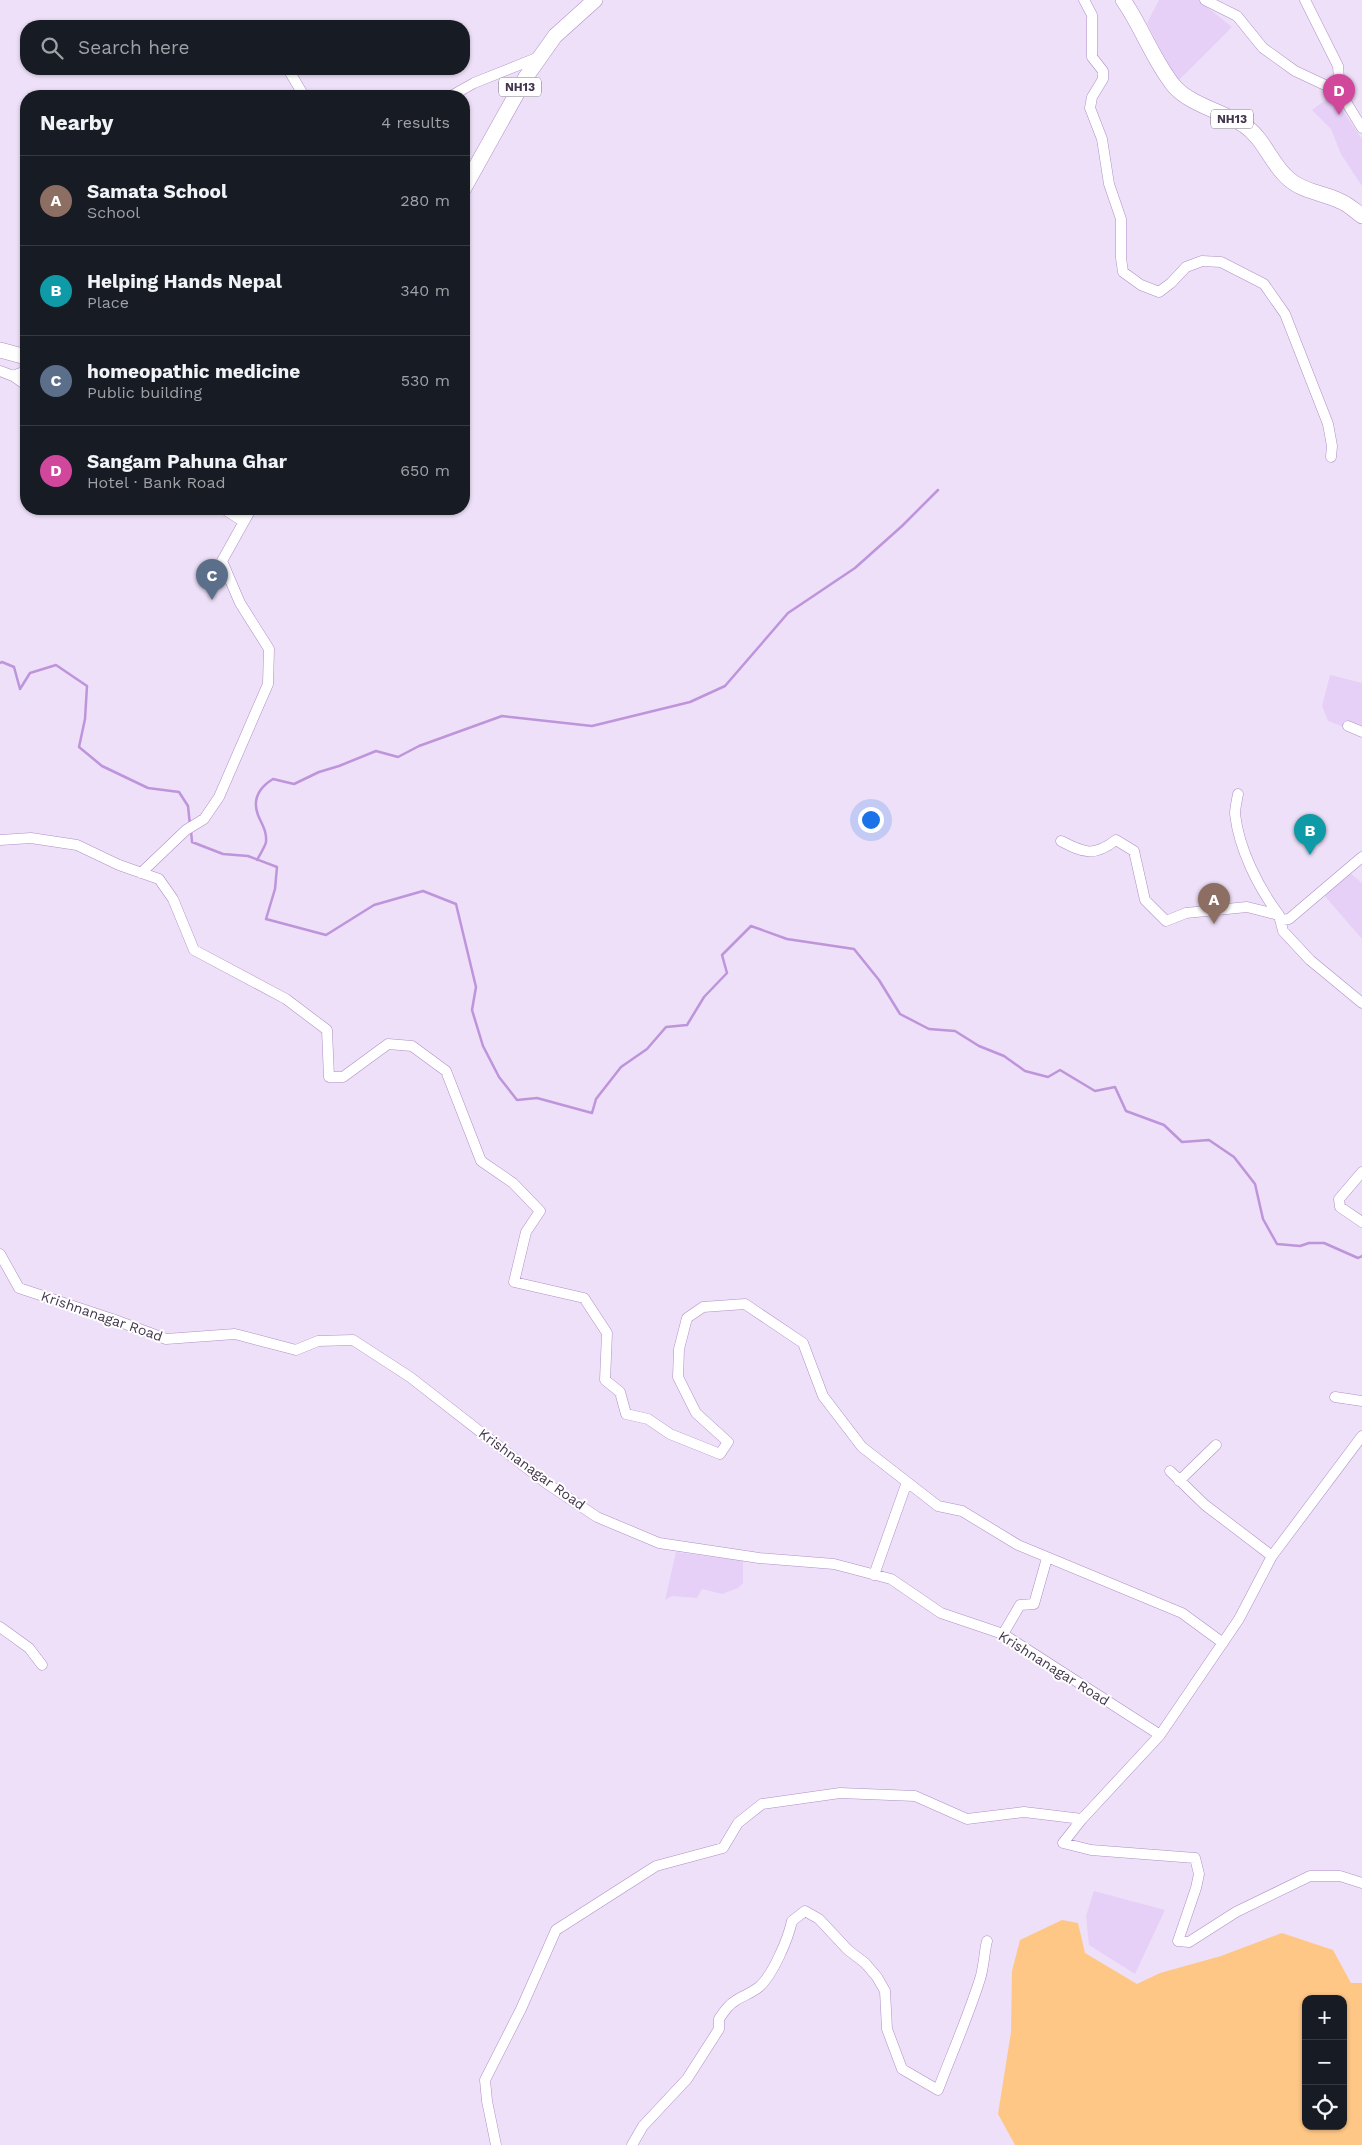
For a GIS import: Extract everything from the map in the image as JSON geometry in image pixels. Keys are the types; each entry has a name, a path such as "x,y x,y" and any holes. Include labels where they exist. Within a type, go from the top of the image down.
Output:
{"highway":[{"name":"NH13","path":"470,177 526,77 540,57 555,36 595,0"},
{"name":"NH13","path":"1123,0 1138,23 1157,61 1175,87 1187,96 1250,130 1279,170 1291,181 1322,195 1340,200 1362,216"},
{"path":"0,350 20,355"}],"street":[{"path":"1084,0 1092,15 1092,57 1103,71 1104,79 1092,97 1090,108 1102,139 1109,184 1121,219 1123,272 1141,285 1159,292 1171,283 1186,266 1202,261 1222,262 1264,284 1285,314 1328,424 1332,458"},
{"path":"1205,0 1237,16 1263,48 1295,71 1340,92"},
{"path":"1305,0 1338,66 1340,92 1362,128"},
{"path":"462,90 474,83 540,57"},
{"path":"291,75 298,90"},
{"path":"0,371 20,381"},
{"path":"13,376 20,373"},
{"path":"233,515 244,522"},
{"path":"141,873 186,830 204,819 219,797 268,684 269,649 240,603 222,561 248,515"},
{"path":"1348,726 1362,732"},
{"path":"1238,794 1235,812 1246,854 1280,917 1283,931 1310,960 1362,1003"},
{"path":"0,840 31,838 78,845 119,865 159,879 173,899 194,950 286,999 327,1030 329,1077 342,1076 388,1044 412,1046 446,1070 481,1161 513,1183 540,1211 526,1232 514,1282 584,1298 607,1333 604,1380 620,1392 626,1414 648,1419 670,1434 720,1454 728,1442 696,1413 678,1377 679,1349 687,1318 703,1307 745,1304 803,1343 823,1396 862,1447 938,1506 962,1511 1018,1545 1182,1613 1223,1643"},
{"path":"1062,841 1078,850 1092,853 1107,848 1116,840 1134,851 1145,900 1166,922 1186,913 1247,907 1289,919 1362,857"},
{"path":"1362,1172 1339,1199 1340,1207 1362,1222"},
{"name":"Krishnanagar Road","path":"0,1254 19,1288 166,1339 235,1334 296,1350 318,1341 354,1340 410,1377 546,1483 597,1517 659,1543 759,1558 834,1564 891,1579 941,1613 1003,1634 1160,1736"},
{"path":"1335,1397 1362,1401"},
{"path":"1362,1436 1272,1556 1247,1606 1160,1736 1082,1818 1063,1843 1091,1850 1195,1858 1199,1874 1178,1941 1189,1942 1236,1912 1310,1876 1340,1876 1362,1883"},
{"path":"1179,1481 1216,1445"},
{"path":"1170,1471 1205,1505 1272,1556"},
{"path":"874,1575 907,1482"},
{"path":"1003,1634 1020,1605 1034,1604 1047,1558"},
{"path":"0,1627 29,1648 42,1665"},
{"path":"496,2145 486,2101 485,2080 521,2009 556,1930 656,1866 723,1848 738,1823 762,1804 840,1793 915,1796 967,1819 1024,1812 1082,1818"},
{"path":"632,2145 643,2126 687,2079 720,2029 719,2019 724,2011 733,2002 758,1988 767,1979 790,1932 792,1921 805,1911 819,1919 877,1977 885,1991 887,2029 902,2069 938,2090 947,2063 957,2045 960,2031 981,1976 987,1941"}],"shaded area":[{"path":"1159,0 1198,0 1232,27 1177,82 1147,23"},
{"path":"1332,95 1362,139 1362,186 1341,154 1331,129 1312,110"},
{"path":"1330,675 1362,683 1362,734 1328,721 1322,706"},
{"path":"1349,872 1362,883 1362,939 1323,894"},
{"path":"676,1552 743,1561 743,1583 738,1588 722,1594 702,1589 697,1598 672,1596 665,1600"},
{"path":"1094,1891 1165,1910 1135,1974 1089,1945 1086,1916"},
{"path":"1062,1920 1078,1923 1085,1953 1137,1984 1160,1973 1221,1956 1282,1933 1333,1950 1351,1983 1362,1983 1362,2145 1015,2145 998,2114 1011,2032 1012,1971 1020,1940"}],"waterway":[{"path":"257,860 265,846 266,838 256,804 258,794 273,779 294,784 319,772 376,751 398,757 419,746 502,716 592,726 690,702 725,686 788,613 855,568 902,526 938,490"},
{"path":"0,663 2,662 14,667 20,689 30,673 56,665 87,686 85,719 79,747 102,766 148,788 179,792 188,806 190,825"},
{"path":"191,831 192,842 223,854 248,856 277,867 275,889 266,919 326,935 374,905 423,891 456,904 476,987 472,1010 483,1046 499,1077 517,1100 537,1098 592,1113 596,1099 621,1067 647,1049 666,1027 687,1025 704,997 727,973 722,955 751,926 787,939 854,949 879,980 900,1014 929,1029 955,1031 979,1046 1004,1056 1025,1071 1048,1077 1060,1070 1095,1091 1115,1087 1126,1111 1164,1125 1182,1142 1209,1140 1234,1157 1255,1184 1263,1219 1277,1244 1300,1246 1309,1243 1324,1243 1358,1258 1362,1256"}],"place":[{"name":"Sangam Pahuna Ghar","path":"1339,115"},
{"name":"homeopathic medicine","path":"212,600"},
{"name":"Helping Hands Nepal","path":"1310,855"},
{"name":"Samata School","path":"1214,924"}]}
